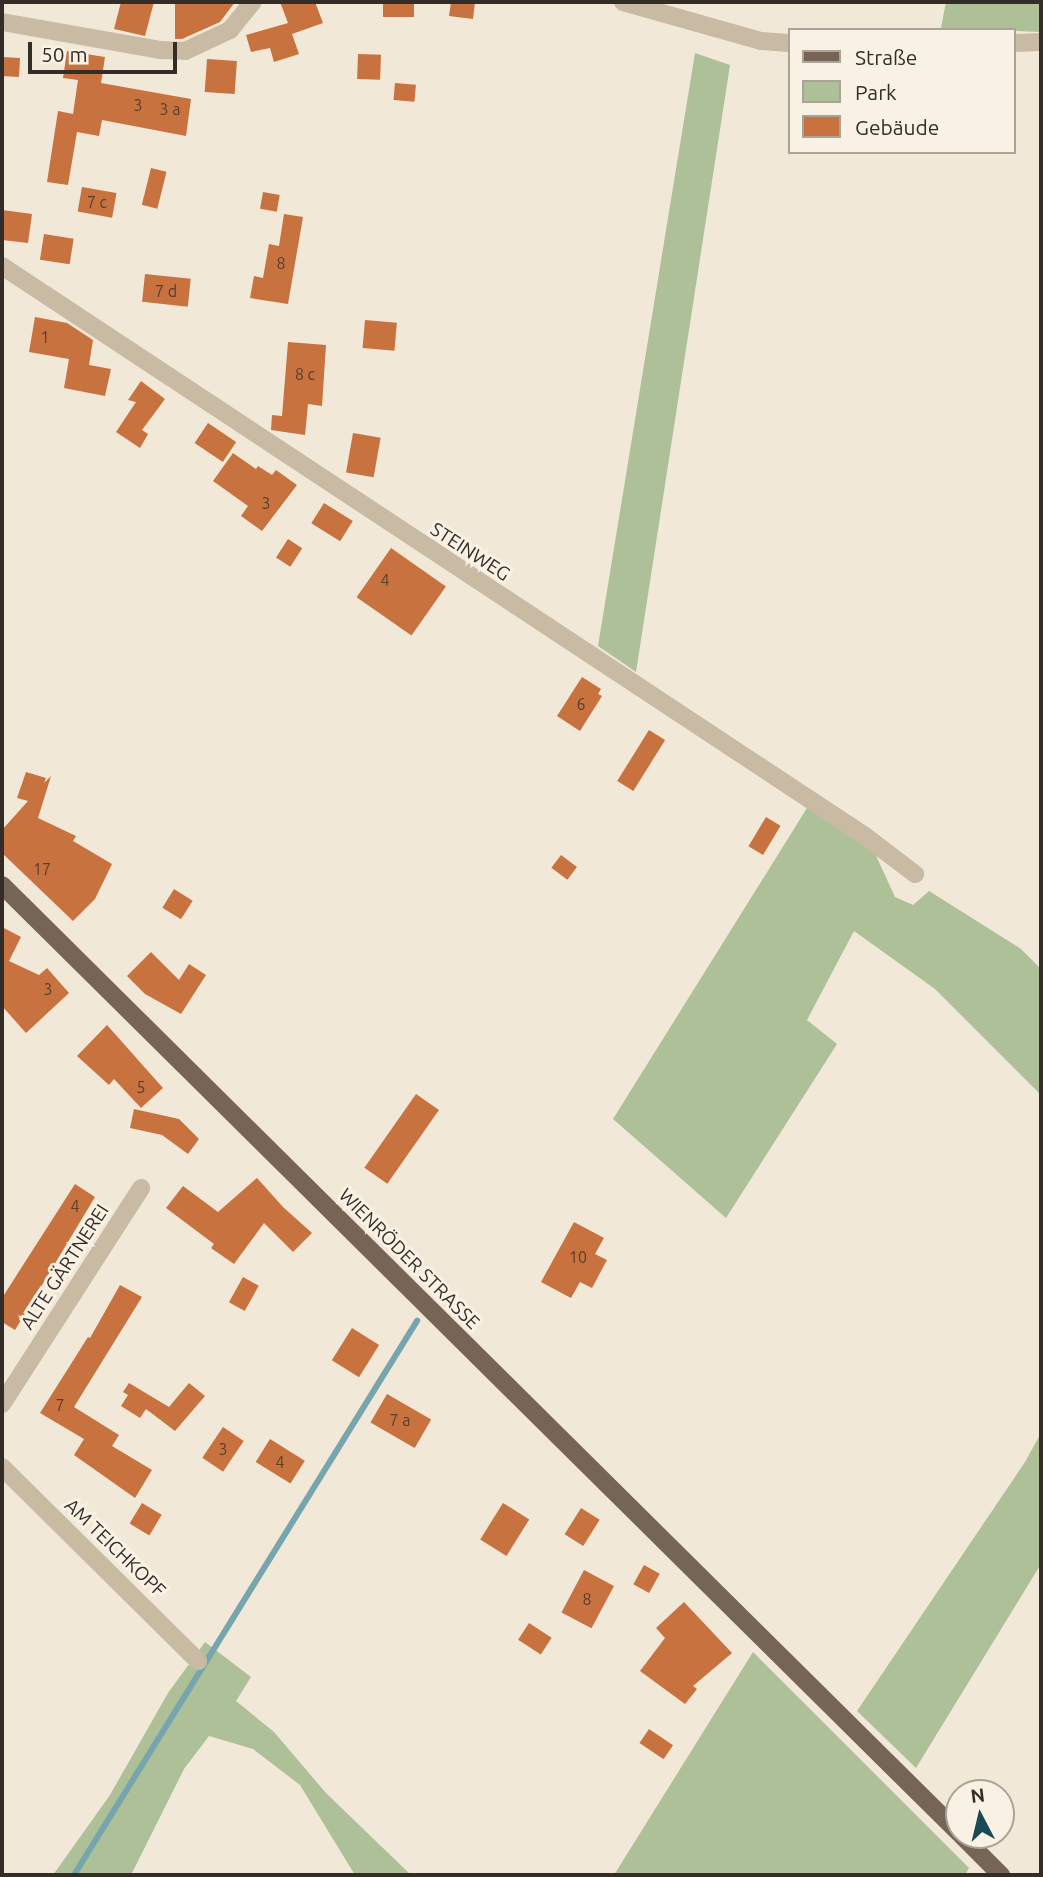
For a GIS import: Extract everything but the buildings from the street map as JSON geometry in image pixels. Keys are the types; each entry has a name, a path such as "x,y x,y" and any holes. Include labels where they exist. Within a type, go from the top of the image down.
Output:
{"main road":[{"name":"WIENRÖDER STRASSE","path":"2,885 945,1819"},
{"name":"WIENRÖDER STRASSE","path":"975,1849 1001,1875"}],"street":[{"path":"2,22 160,50 185,51 230,30 253,2"},
{"path":"623,2 761,41 788,43"},
{"path":"1015,43 1041,42"},
{"name":"STEINWEG","path":"2,266 865,836 915,874"},
{"name":"ALTE GÄRTNEREI","path":"2,1404 141,1188"},
{"name":"AM TEICHKOPF","path":"2,1467 198,1661"}],"green space":[{"path":"946,2 1041,2 1041,32 1015,31 1015,28 941,28"},
{"path":"695,53 730,65 636,672 598,646"},
{"path":"807,808 873,849 895,897 913,905 929,891 1021,949 1041,969 1041,1095 935,989 854,931 807,1020 837,1044 726,1218 613,1119"},
{"path":"1041,1433 1041,1564 916,1768 857,1711 1025,1462"},
{"path":"205,1642 251,1677 236,1701 274,1732 326,1793 411,1875 355,1875 300,1785 253,1749 209,1736 184,1769 131,1875 53,1875 110,1795 168,1693"},
{"path":"753,1652 945,1844 945,1849 950,1849 969,1868 965,1875 614,1875"}],"waterway":[{"path":"74,1875 417,1321"}]}
